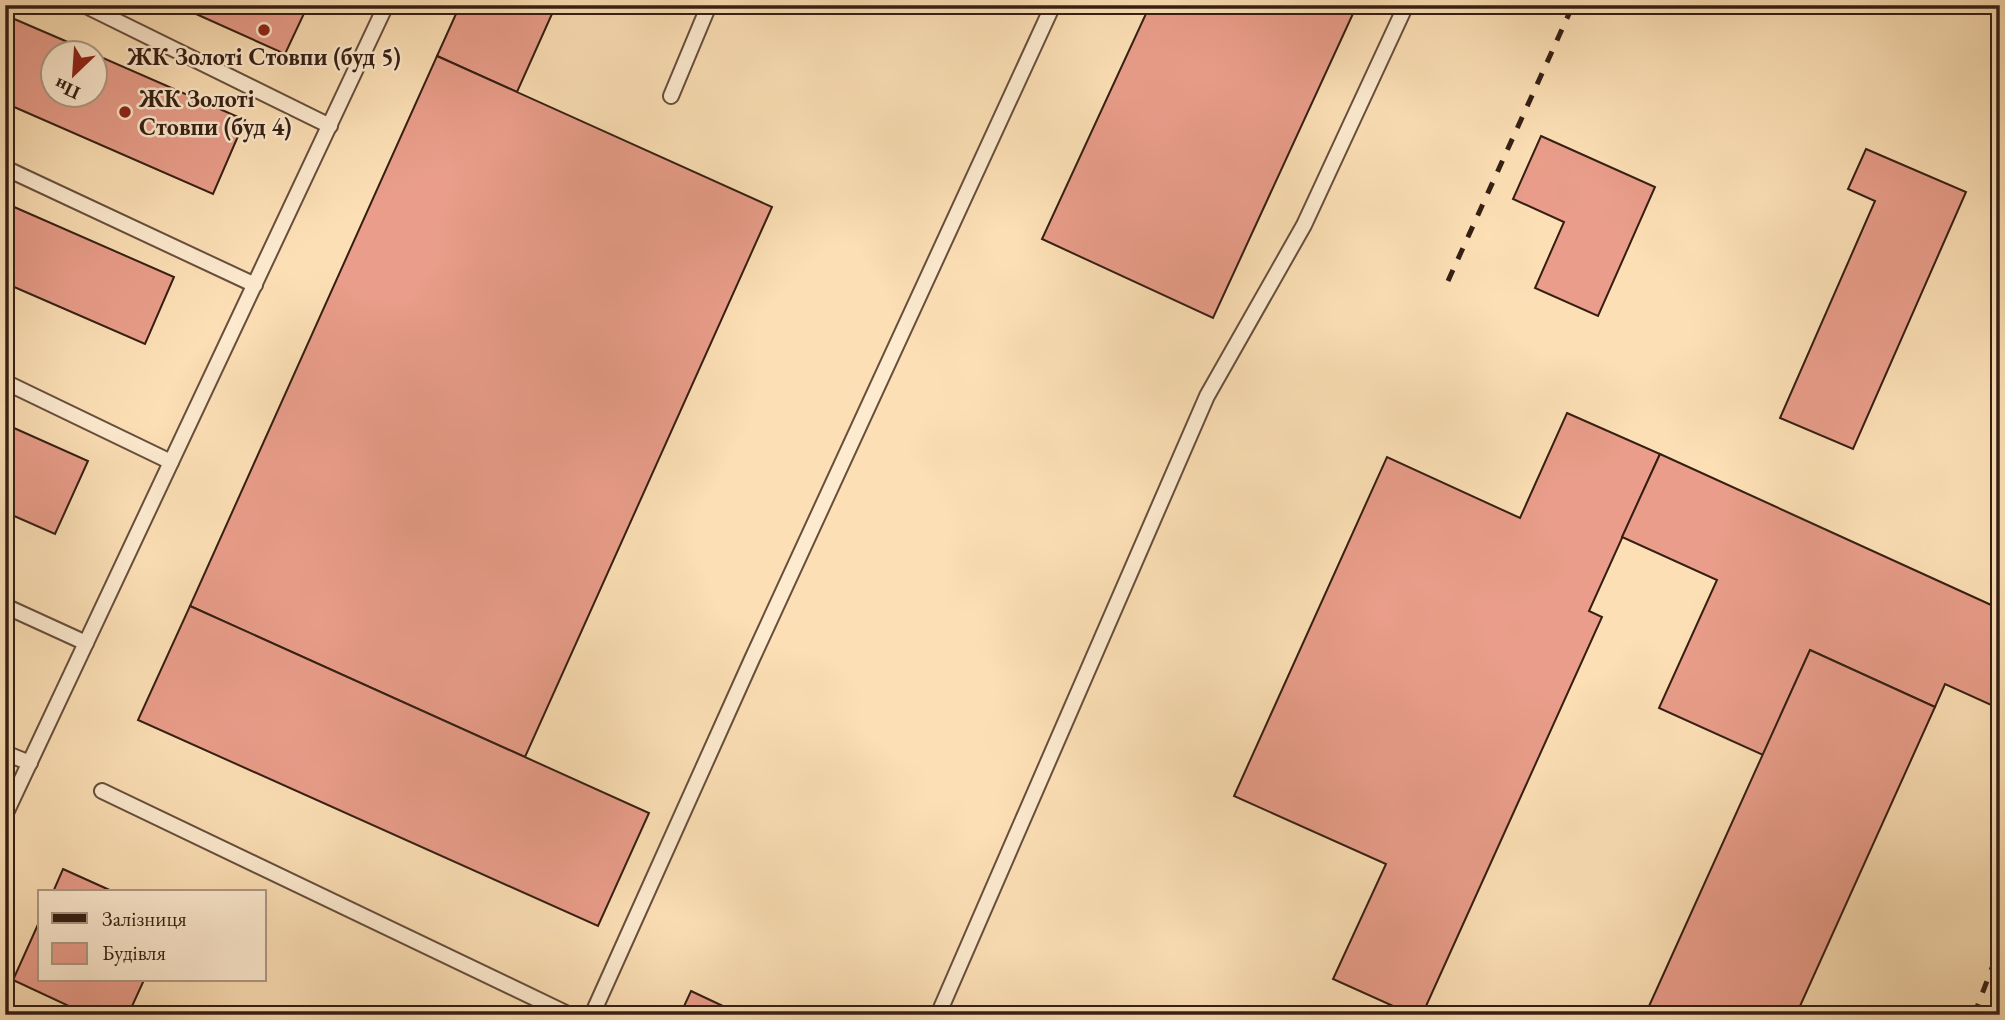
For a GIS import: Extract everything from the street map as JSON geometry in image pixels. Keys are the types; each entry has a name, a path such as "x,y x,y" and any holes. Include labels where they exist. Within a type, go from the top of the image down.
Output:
{"lane":[{"path":"84,5 330,126"},
{"path":"5,815 386,5"},
{"path":"671,96 709,5"},
{"path":"592,1015 752,659 1053,5"},
{"path":"938,1015 1207,396 1304,225 1406,5"},
{"path":"5,168 255,285"},
{"path":"5,382 171,462"},
{"path":"5,606 86,643"},
{"path":"5,753 30,763"},
{"path":"102,791 570,1015"}],"building":[{"name":"ЖК Золоті Стовпи (буд 5)","path":"176,5 308,5 285,54"},
{"path":"460,5 556,5 517,92 437,56"},
{"path":"1150,5 1357,5 1213,318 1042,239"},
{"name":"ЖК Золоті Стовпи (буд 4)","path":"5,15 58,38 38,38 38,108 108,108 108,60 245,120 213,194 5,103"},
{"path":"437,56 772,207 525,757 190,606"},
{"path":"1541,136 1655,187 1598,316 1535,288 1564,222 1513,199"},
{"path":"1866,149 1966,192 1853,449 1780,418 1875,201 1848,189"},
{"path":"5,203 174,277 145,344 5,283"},
{"path":"1567,413 1660,454 1589,611 1602,617 1422,1015 1413,1015 1333,979 1386,864 1234,796 1387,457 1520,518"},
{"path":"5,424 88,461 55,534 5,512"},
{"path":"1660,454 2000,609 2000,709 1945,684 1935,707 1810,650 1763,755 1659,708 1717,580 1622,537"},
{"path":"190,606 649,813 598,926 138,720"},
{"path":"1810,650 1935,707 1796,1015 1645,1015"},
{"path":"63,869 110,890 54,890"},
{"path":"38,924 38,982 143,982 128,1015 88,1015 13,980"},
{"path":"2000,984 2000,1015 1987,1015"},
{"path":"691,991 742,1015 680,1015"}],"railway":[{"path":"1448,281 1573,5"},
{"path":"1974,1015 2000,947"}],"place":[{"name":"ЖК Золоті Стовпи (буд 5)","path":"264,30"},
{"name":"ЖК Золоті Стовпи (буд 4)","path":"125,112"}]}
